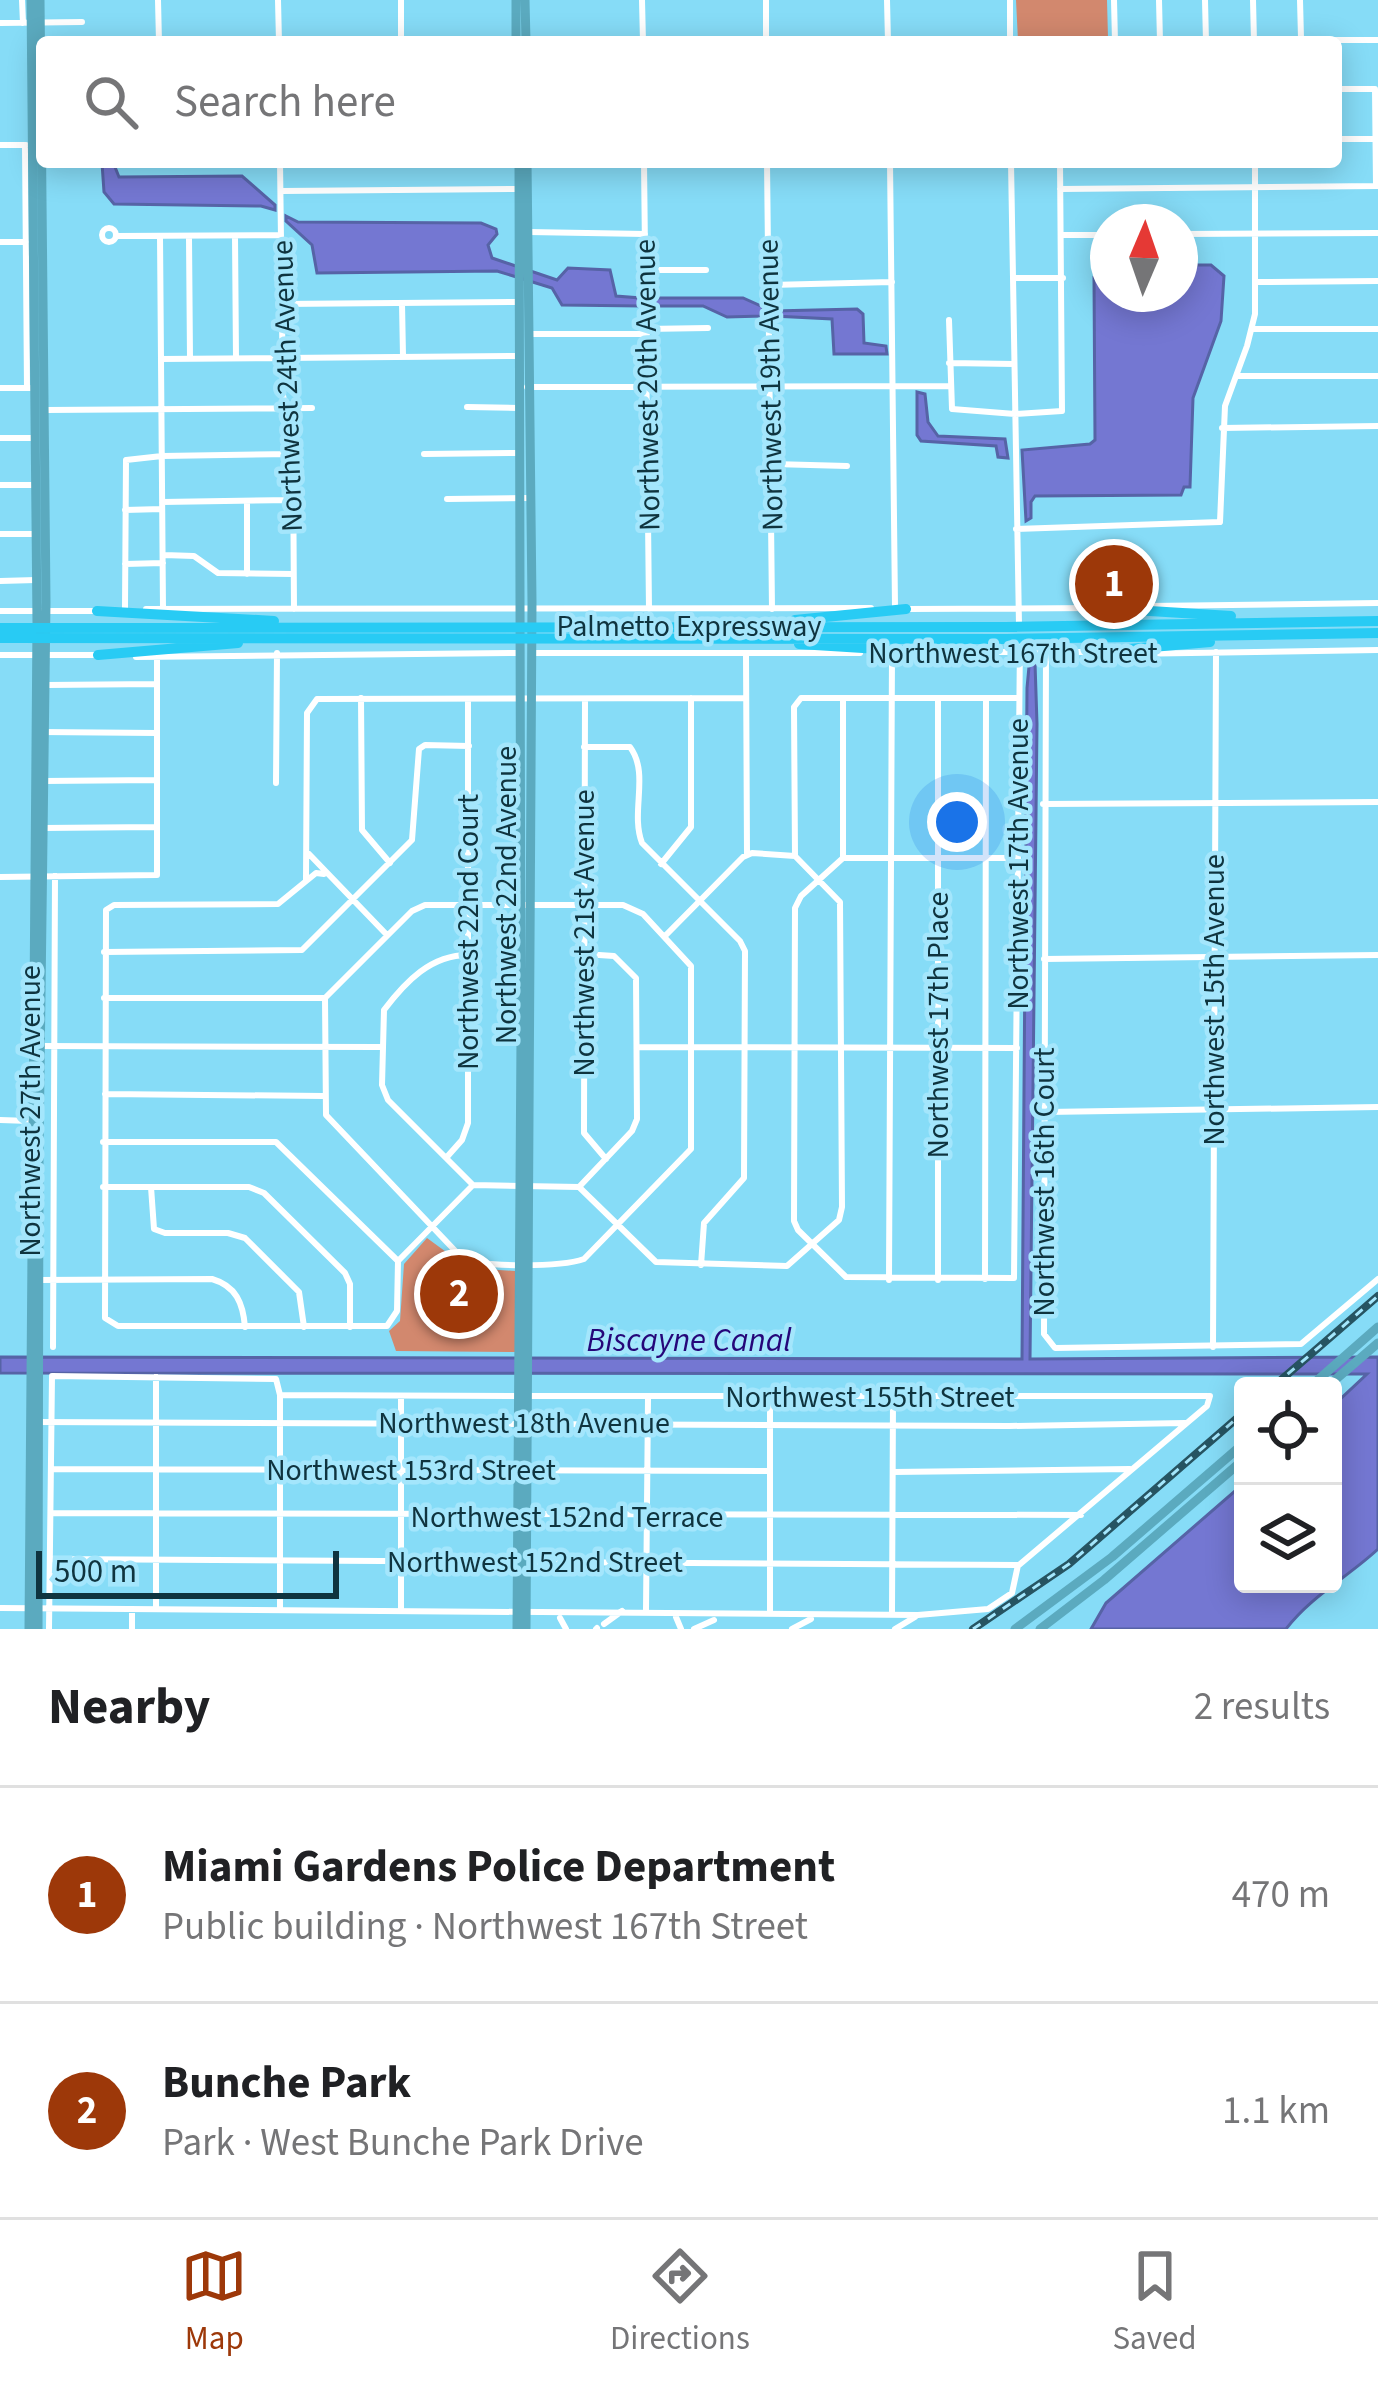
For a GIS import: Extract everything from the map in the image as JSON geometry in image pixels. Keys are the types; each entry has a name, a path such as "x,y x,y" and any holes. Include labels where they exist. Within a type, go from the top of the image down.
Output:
{"highway":[{"path":"699,626 900,608"},
{"path":"1101,608 1282,621"},
{"path":"97,611 338,627"},
{"name":"Palmetto Expressway","path":"546,631 736,638 1378,621"},
{"name":"Palmetto Expressway","path":"57,633 699,626 1006,633"},
{"name":"Palmetto Expressway","path":"0,628 26,633 292,638 509,631"},
{"name":"Palmetto Expressway","path":"1036,632 1378,633"},
{"name":"Palmetto Expressway","path":"0,638 26,633"},
{"path":"1094,652 1260,635"},
{"path":"98,655 292,638"},
{"path":"736,638 927,652"}],"main road":[{"name":"Northwest 27th Avenue","path":"31,0 34,242 44,410 36,534 41,611"},
{"path":"515,0 516,36"},
{"path":"525,0 526,36"},
{"name":"Northwest 22nd Avenue","path":"523,168 520,356 525,387"},
{"name":"Northwest 22nd Avenue","path":"517,1629 522,1611 525,1470 528,334 524,302"},
{"name":"Northwest 27th Avenue","path":"39,326 32,390 35,468 45,502 40,732 44,876"},
{"path":"32,390 44,410"},
{"name":"Northwest 27th Avenue","path":"38,1629 33,1354 39,1167 37,940 44,876 41,655"},
{"name":"Northwest 27th Avenue","path":"34,1280 30,1121 36,1046"},
{"path":"30,1121 35,1126 39,1167"},
{"path":"1328,1377 1378,1328"},
{"path":"1331,1377 1376,1345"},
{"path":"1015,1629 1112,1557 1234,1452"},
{"path":"1040,1629 1234,1468"},
{"name":"Northwest 27th Avenue","path":"29,1629 39,1608"},
{"name":"Northwest 22nd Avenue","path":"522,1611 526,1629"}],"street":[{"path":"31,0 32,23"},
{"path":"158,0 159,36"},
{"path":"278,0 279,36"},
{"path":"401,0 401,36"},
{"path":"642,0 643,36"},
{"path":"766,0 766,36"},
{"path":"887,0 888,36"},
{"path":"1010,0 1010,36"},
{"path":"1114,0 1115,36"},
{"path":"1160,0 1160,36"},
{"path":"1205,0 1206,36"},
{"path":"1253,0 1254,36"},
{"path":"1300,0 1300,36"},
{"path":"0,22 82,22"},
{"path":"1342,40 1378,40"},
{"path":"1060,189 1377,186 1377,88 1342,89"},
{"path":"1342,139 1377,139"},
{"path":"0,145 35,145 32,390 0,388"},
{"name":"Northwest 24th Avenue","path":"280,168 282,358 293,454 294,609"},
{"name":"Northwest 20th Avenue","path":"644,168 649,609"},
{"name":"Northwest 19th Avenue","path":"767,168 772,609"},
{"path":"890,168 900,608"},
{"name":"Northwest 17th Avenue","path":"985,1279 1014,1278 1020,650 1011,168"},
{"path":"949,320 952,410 1062,411 1060,168"},
{"path":"1016,529 1220,522 1222,428 1252,329 1257,282 1255,168"},
{"path":"281,191 523,189"},
{"path":"524,232 645,234"},
{"path":"1198,234 1378,233"},
{"path":"235,235 236,358"},
{"path":"116,236 281,235"},
{"path":"1061,235 1090,235"},
{"path":"160,236 163,609"},
{"path":"189,236 190,359"},
{"path":"0,242 34,242"},
{"path":"645,270 706,270"},
{"path":"1013,278 1063,278"},
{"path":"1257,282 1378,281"},
{"path":"769,285 892,282"},
{"path":"282,304 524,302"},
{"path":"402,303 403,356"},
{"path":"528,334 708,328"},
{"path":"1252,329 1378,329"},
{"path":"160,359 520,356"},
{"path":"949,363 1014,364"},
{"path":"1237,375 1378,376"},
{"path":"525,387 949,386"},
{"path":"467,407 525,407"},
{"path":"44,410 312,408"},
{"path":"1222,428 1378,426"},
{"path":"0,438 35,438"},
{"path":"424,454 525,453"},
{"path":"125,608 124,466 129,457 293,454"},
{"path":"772,464 847,466"},
{"path":"0,485 40,484"},
{"path":"447,499 525,499"},
{"path":"125,510 292,500"},
{"path":"247,501 248,574"},
{"path":"0,534 36,534"},
{"path":"125,564 194,556 218,573 293,574"},
{"path":"0,581 36,580"},
{"name":"Northwest 167th Street","path":"41,611 1019,610 1378,604"},
{"path":"0,611 41,611"},
{"name":"Northwest 167th Street","path":"0,656 1378,650"},
{"name":"Northwest 16th Court","path":"1046,651 1044,1334 1054,1348 1213,1347"},
{"name":"Northwest 15th Avenue","path":"1213,1347 1216,652"},
{"path":"276,783 277,653"},
{"path":"665,936 746,854 746,653"},
{"path":"889,1280 892,653"},
{"path":"0,877 157,875 157,656"},
{"path":"45,685 157,684"},
{"path":"361,698 362,830 390,863"},
{"path":"662,864 691,827 691,698"},
{"path":"745,698 314,701 307,712 312,868 278,904 114,904 106,910 103,1280 107,1321 118,1326 380,1327 392,1322 397,1311 398,1261 472,1185 579,1186 656,1262 788,1266 839,1220 842,1207 843,911 836,896 795,856 746,854"},
{"path":"795,856 794,707 801,698 1019,698"},
{"path":"843,698 843,858"},
{"name":"Northwest 17th Place","path":"938,698 938,1280"},
{"path":"986,698 986,859 985,1048 985,1279 846,1277 794,1220 795,908 843,858 890,859 986,859 1016,858"},
{"name":"Northwest 22nd Court","path":"446,1158 462,1140 467,1123 468,699"},
{"name":"Northwest 21st Avenue","path":"585,699 584,1133 606,1159"},
{"path":"40,732 157,733"},
{"path":"104,952 296,952 308,946 408,846 414,833 416,758 425,745 469,746"},
{"path":"584,747 630,747 639,759 640,838 746,952 744,1178 704,1223 701,1265"},
{"path":"44,782 157,781"},
{"path":"1043,804 1378,802"},
{"path":"43,829 157,827"},
{"path":"312,868 387,935"},
{"name":"Northwest 27th Avenue","path":"44,876 55,1046 53,1347"},
{"path":"584,904 631,907 691,966 692,1149 584,1259 563,1264 471,1262 330,1124 323,1096 325,998 418,907 584,904"},
{"path":"579,1186 632,1132 637,1119 636,978 614,956 584,954"},
{"path":"468,955 439,957 389,1003 382,1017 381,1047 383,1094 472,1185"},
{"path":"1044,959 1378,955"},
{"path":"104,998 325,998"},
{"path":"36,1046 381,1047"},
{"path":"637,1047 1017,1048"},
{"path":"104,1094 323,1096"},
{"path":"1044,1112 1378,1107"},
{"path":"0,1120 30,1121"},
{"path":"103,1142 276,1142 398,1261"},
{"path":"103,1187 249,1187 264,1192 348,1280 350,1327"},
{"path":"151,1187 154,1228 165,1233 228,1233 245,1238 299,1292 304,1327"},
{"path":"34,1280 212,1279 224,1283 240,1300 245,1327"},
{"path":"1213,1347 1300,1344 1378,1279"},
{"name":"Northwest 27th Avenue","path":"49,1629 39,1608 51,1558 52,1376"},
{"name":"Northwest 155th Street","path":"52,1376 269,1377 279,1383 280,1395 1210,1396 1207,1406 1185,1423"},
{"path":"156,1378 156,1609"},
{"path":"280,1395 280,1609"},
{"path":"401,1396 401,1610"},
{"path":"646,1611 648,1397"},
{"path":"770,1397 770,1611"},
{"path":"892,1613 893,1398"},
{"name":"Northwest 18th Avenue","path":"33,1422 1185,1423"},
{"path":"0,1608 918,1615 988,1609 1012,1593 1018,1565 1185,1423"},
{"name":"Northwest 153rd Street","path":"52,1468 770,1471"},
{"path":"893,1472 1134,1469"},
{"name":"Northwest 152nd Terrace","path":"52,1514 1082,1515"},
{"name":"Northwest 152nd Street","path":"51,1558 1018,1565"},
{"path":"132,1609 132,1629"},
{"path":"599,1627 622,1611"},
{"path":"895,1629 918,1615"},
{"path":"676,1617 681,1629"},
{"path":"560,1618 566,1629"},
{"path":"694,1629 714,1620"},
{"path":"792,1629 807,1624"}],"shaded area":[{"path":"1016,0 1107,0 1108,36 1018,36"},
{"path":"102,168 115,168 119,177 242,176 275,210 114,204 104,192"},
{"path":"286,216 298,222 481,223 496,229 488,245 492,258 557,280 568,268 610,270 616,296 640,298 640,306 562,305 552,288 497,271 317,273 312,245"},
{"path":"1198,265 1211,265 1224,276 1221,321 1193,398 1190,487 1184,487 1181,495 1035,496 1031,518 1026,521 1022,450 1095,440 1094,312 1198,312"},
{"path":"652,298 743,298 763,307 762,316 727,317 703,306 654,306"},
{"path":"857,309 863,314 864,343 886,346 887,354 834,354 832,319 774,316 774,311"},
{"path":"917,392 925,394 928,422 938,436 1005,439 1008,458 998,457 996,446 921,441"},
{"path":"1030,656 1035,663 1037,724 1030,1359 1378,1357 1378,1549 1342,1578 1342,1398 1367,1374 0,1373 0,1357 1022,1359"},
{"path":"427,1238 468,1268 515,1271 517,1352 396,1351 389,1331 400,1321 404,1264"},
{"path":"1234,1492 1234,1593 1324,1593 1286,1629 1091,1629 1106,1603"}],"railway":[{"path":"1284,1377 1378,1296"},
{"path":"973,1629 1069,1564 1234,1421"}],"place":[{"name":"Miami Gardens Police Department","path":"1114,584"},
{"name":"Bunche Park","path":"459,1294"}],"water label":[{"name":"Biscayne Canal","path":"689,1339"}]}
